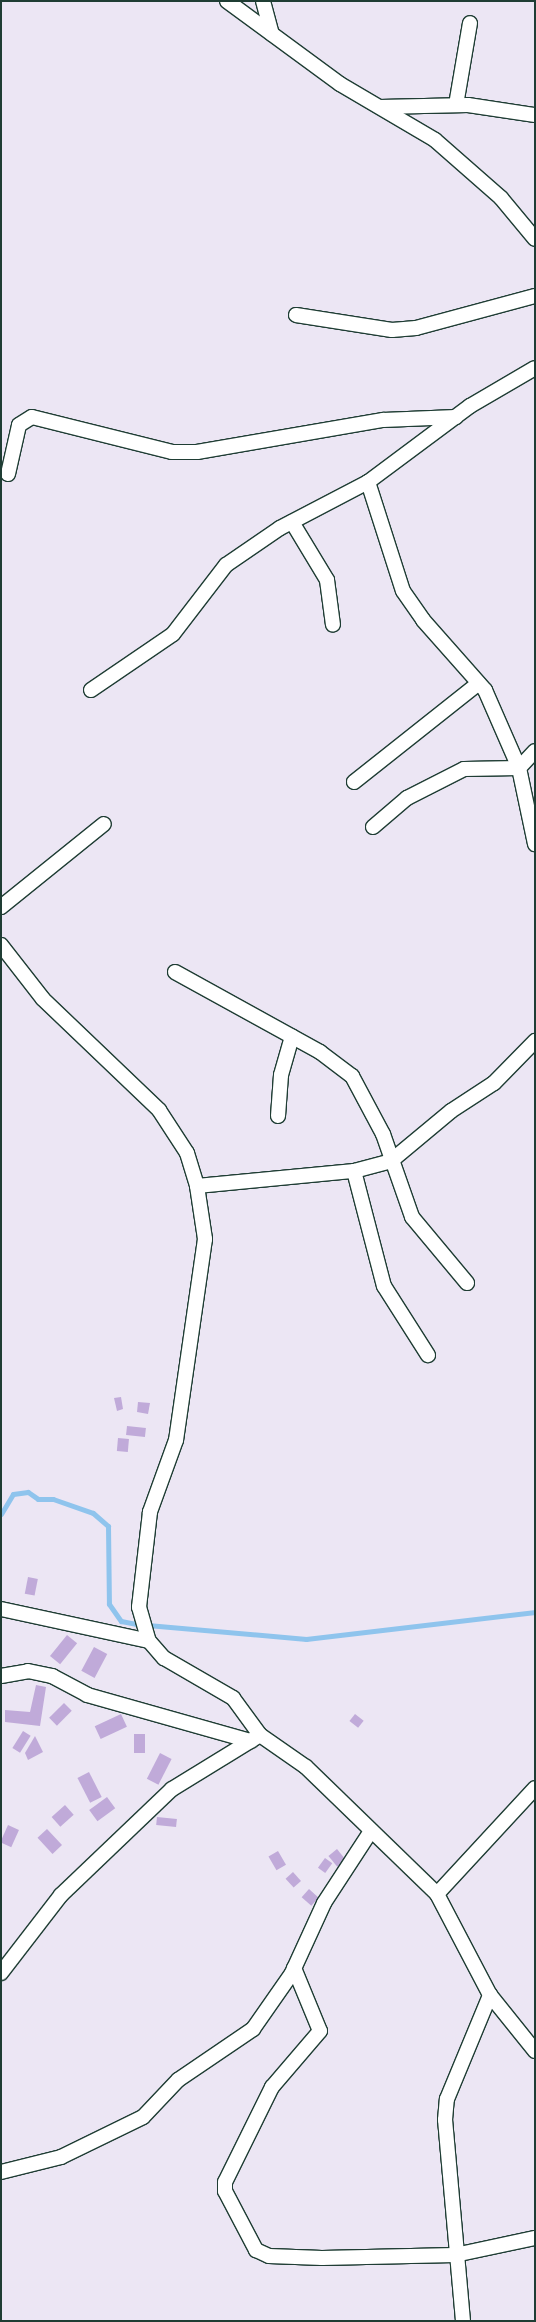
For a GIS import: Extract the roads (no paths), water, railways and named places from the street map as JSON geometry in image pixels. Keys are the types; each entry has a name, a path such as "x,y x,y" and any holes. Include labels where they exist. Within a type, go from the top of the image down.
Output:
{"street":[{"path":"227,1 272,34 460,160 501,198 535,239"},
{"path":"264,1 272,34"},
{"path":"456,105 470,23"},
{"path":"380,107 456,105 535,115"},
{"path":"296,315 370,329 400,330 535,296"},
{"path":"91,690 169,637 226,565 292,522 368,482 456,418 535,368"},
{"path":"8,474 19,425 32,417 172,452 197,452 383,420 456,418"},
{"path":"368,482 403,591 423,620 479,683 519,768 535,844"},
{"path":"292,522 328,580 333,624"},
{"path":"354,782 479,683"},
{"path":"372,827 407,798 464,769 519,768 535,750"},
{"path":"1,907 104,824"},
{"path":"1,944 43,998 159,1110 187,1153 197,1186 205,1239 176,1440 150,1512 139,1607 149,1641 164,1658 233,1698 255,1738"},
{"path":"175,972 292,1038 352,1076 391,1161 412,1217 467,1284"},
{"path":"278,1116 281,1075 292,1038"},
{"path":"197,1186 354,1171 391,1161 451,1110 494,1083 535,1041"},
{"path":"354,1171 372,1228 382,1281 428,1355"},
{"path":"1,1608 149,1641"},
{"path":"1,1676 28,1671 52,1676 87,1695 255,1738 306,1767 437,1894 490,1995 535,2050"},
{"path":"1,1973 85,1869 172,1789 255,1738"},
{"path":"437,1894 535,1788"},
{"path":"1,2172 62,2157 143,2117 178,2080 253,2029 294,1968 324,1903 371,1831"},
{"path":"294,1968 320,2031 272,2087 225,2182 226,2191 256,2250 269,2256 322,2258 456,2256 535,2238"},
{"path":"463,2321 456,2256 447,2099 490,1995"}],"waterway":[{"path":"1,1514 13,1494 28,1492 38,1499 53,1499 93,1513 108,1526 109,1604 121,1621 136,1624 306,1639 535,1612"}]}
